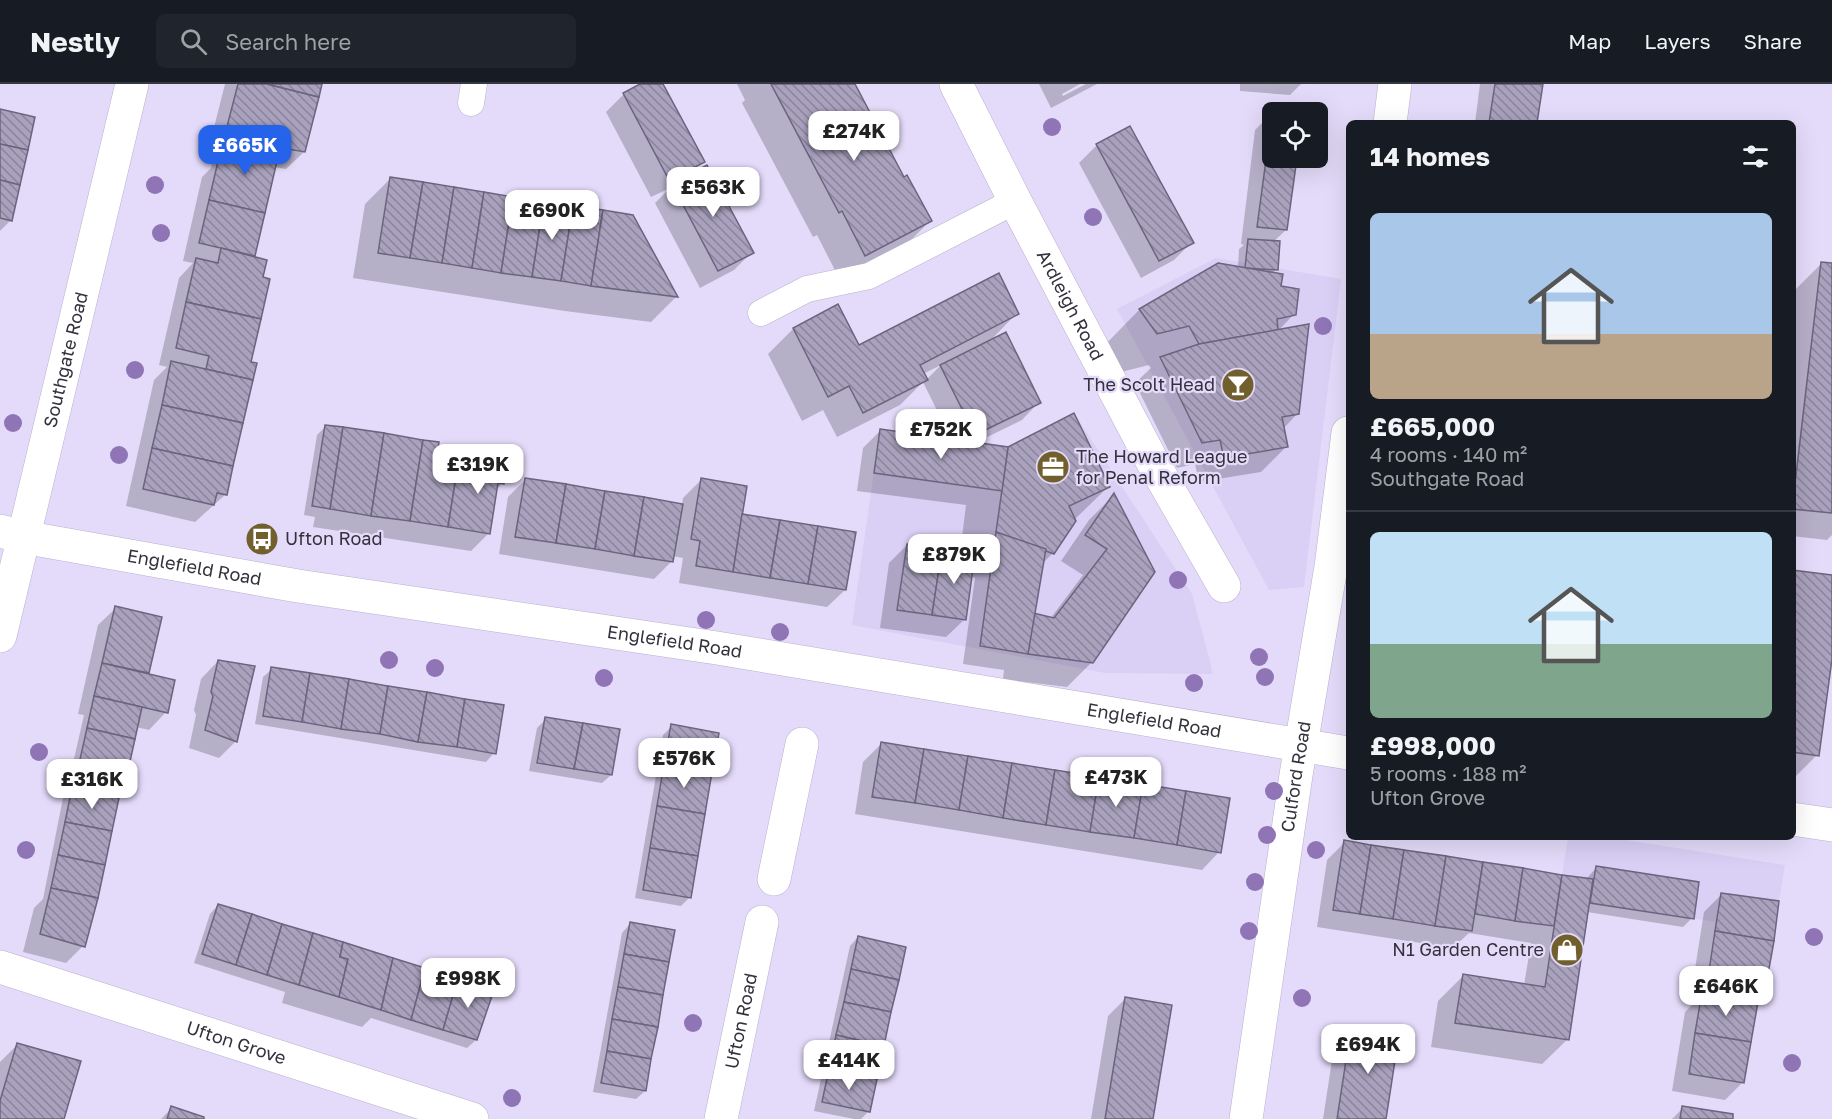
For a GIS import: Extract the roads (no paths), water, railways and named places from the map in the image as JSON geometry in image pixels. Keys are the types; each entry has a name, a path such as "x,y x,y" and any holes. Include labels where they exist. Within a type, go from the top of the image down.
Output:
{"street":[{"name":"Southgate Road","path":"0,636 12,534 132,84"},
{"name":"Ardleigh Road","path":"956,84 1151,459 1224,586"},
{"path":"1390,120 1395,84"},
{"name":"Culford Road","path":"1246,1119 1301,746 1331,567 1346,449"},
{"name":"Englefield Road","path":"12,534 298,586 717,648 1346,753"},
{"path":"774,879 802,744"},
{"path":"1796,820 1832,825"},
{"name":"Ufton Road","path":"721,1119 762,922"},
{"name":"Ufton Grove","path":"0,967 472,1119"}],"lane":[{"path":"761,313 807,289 869,276 1015,201"}],"place":[{"name":"The Scolt Head","path":"1238,385"},
{"name":"The Howard League for Penal Reform","path":"1053,467"},
{"name":"Ufton Road","path":"262,539"},
{"name":"N1 Garden Centre","path":"1567,950"}]}
